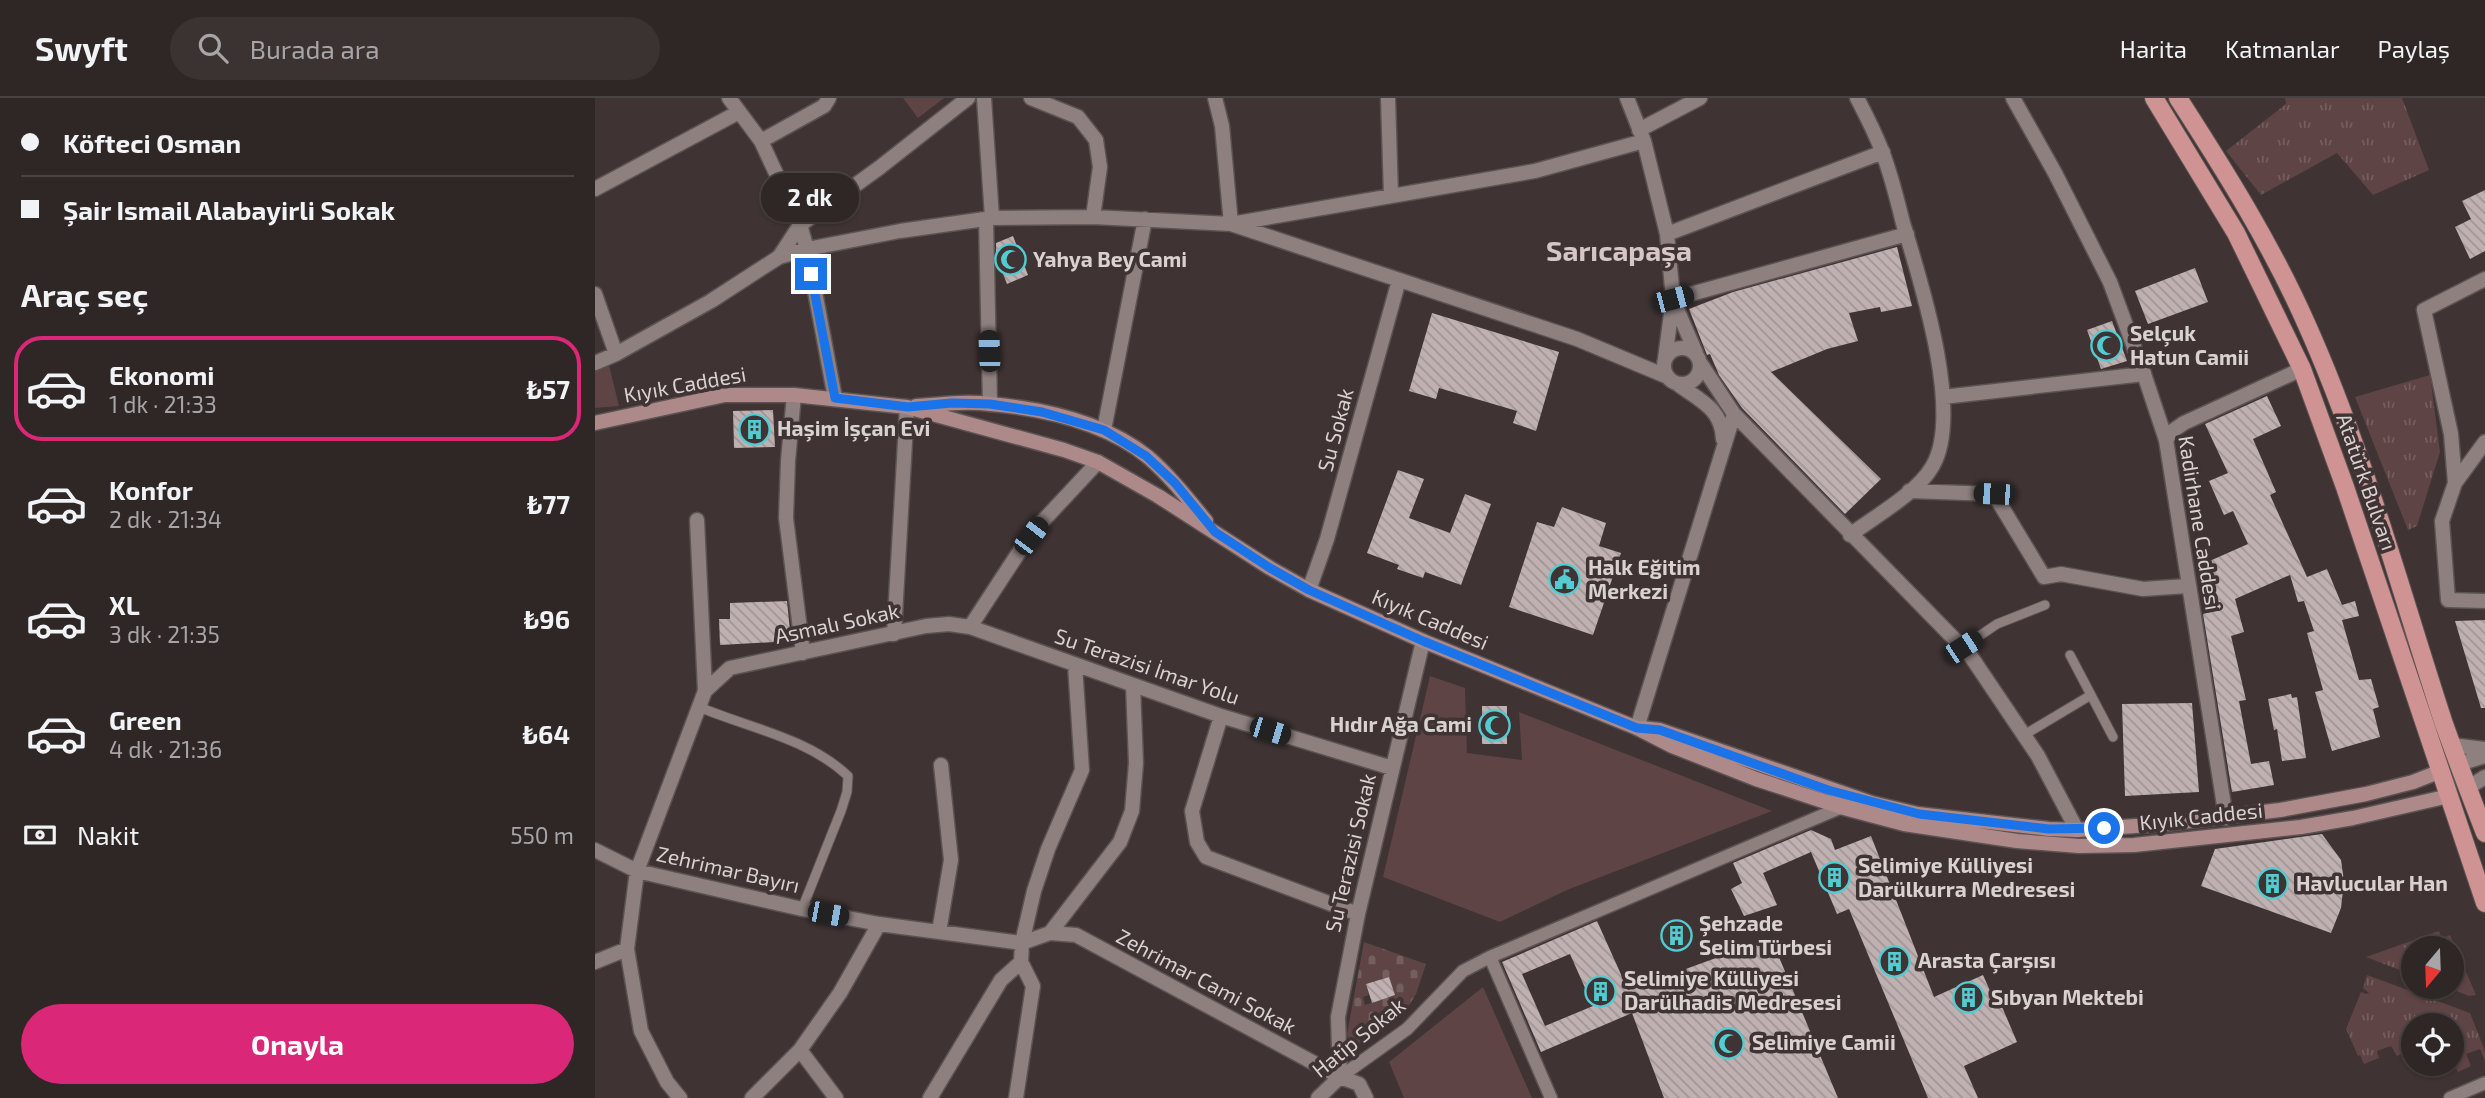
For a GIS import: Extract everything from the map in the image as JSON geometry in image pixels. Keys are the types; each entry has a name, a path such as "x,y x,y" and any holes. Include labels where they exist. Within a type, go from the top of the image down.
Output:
{"main road":[{"name":"Atatürk Bulvarı","path":"2154,98 2236,233 2302,369 2346,487 2485,903"},
{"name":"Atatürk Bulvarı","path":"2178,98 2252,216 2307,324 2332,385 2390,549 2452,745 2485,833"},
{"name":"Kıyık Caddesi","path":"595,423 725,395 794,394 908,407 1064,450 1098,462 1158,496 1309,590 1423,641 1756,779 1905,824 2017,841 2079,846 2134,845 2353,818 2449,796"},
{"name":"Kıyık Caddesi","path":"908,407 952,403 990,404 1042,412 1104,430 1146,456 1175,483 1215,532"},
{"name":"Kıyık Caddesi","path":"1637,728 1660,730 1828,790 1882,806 1919,814 2077,830 2226,818 2327,802 2413,782 2441,771"},
{"path":"2441,771 2459,764"},
{"path":"2449,796 2469,787"},
{"path":"2226,818 2229,835"},
{"path":"2077,830 2079,846"}],"street":[{"path":"729,98 761,141 800,225 835,398"},
{"path":"761,141 824,106 829,98"},
{"path":"779,257 800,225 879,168 968,98"},
{"path":"983,98 989,219 990,404"},
{"path":"1031,98 1078,117 1095,140 1100,167 1093,217"},
{"path":"1215,98 1222,126 1231,225"},
{"path":"1388,98 1391,195"},
{"path":"1627,98 1641,136 1667,234 1673,299 1664,365 1670,379 1715,411 1723,428 1724,447"},
{"path":"1231,225 1535,171 1641,136 1700,98"},
{"path":"1850,534 1909,491 1934,465 1940,448 1943,397 1935,340 1907,234 1883,152 1857,98"},
{"name":"Kadirhane Caddesi","path":"2013,98 2055,173 2110,282 2166,440 2226,818"},
{"path":"595,189 739,112"},
{"path":"1667,234 1883,152"},
{"path":"595,363 711,301 779,257 899,231 989,219 1093,217 1231,225 1577,339 1683,384 1698,376 1698,359 1685,347 1668,354 1665,359"},
{"path":"1104,430 1145,219"},
{"path":"1673,299 1907,234"},
{"path":"2455,483 2451,433 2424,310 2485,279"},
{"name":"Su Sokak","path":"1309,590 1327,539 1399,280"},
{"path":"595,294 616,354"},
{"path":"1673,299 1698,359 1734,414 1963,647 2024,735 2077,830"},
{"path":"2166,440 2171,432 2184,423 2302,369"},
{"path":"1943,397 2144,374"},
{"path":"794,394 786,518 803,653"},
{"path":"894,634 908,407"},
{"path":"1637,728 1734,414"},
{"path":"2485,442 2455,483 2442,521 2448,600 2485,601"},
{"path":"970,627 1041,523 1098,462"},
{"path":"1909,491 1994,494 2044,577 2061,574 2143,589 2188,586"},
{"path":"697,520 705,691"},
{"name":"Asmalı Sokak","path":"680,1098 667,1082 641,1031 627,949 637,871 705,691 730,668 926,626 970,627"},
{"name":"Su Terazisi İmar Yolu","path":"970,627 1221,716 1392,768"},
{"name":"Su Terazisi Sokak","path":"1340,1077 1338,1017 1358,914 1423,641"},
{"path":"1016,1098 1033,986 1021,962 1022,943 1034,891 1048,849 1082,770 1075,665"},
{"path":"1022,943 1050,933 1121,842 1132,811 1136,763 1133,685"},
{"path":"1221,716 1192,811 1197,842 1206,857 1358,914"},
{"path":"2452,745 2485,749"},
{"path":"2459,764 2485,756"},
{"path":"939,932 951,860 941,765"},
{"path":"2469,787 2485,777"},
{"name":"Hatip Sokak","path":"1318,1098 1340,1077 1407,1029 1463,971 1490,957 1842,807"},
{"name":"Zehrimar Bayırı","path":"595,849 637,871 802,909 880,924 1022,943"},
{"path":"752,1098 800,1050 840,993 880,924"},
{"name":"Zehrimar Cami Sokak","path":"1050,933 1076,936 1340,1077 1359,1084 1366,1098"},
{"path":"595,962 627,949"},
{"path":"1490,957 1551,1098"},
{"path":"930,1098 1001,980 1021,962"},
{"path":"800,1050 836,1098"},
{"path":"2450,1098 2485,1083"}],"lane":[{"path":"1963,647 1997,624 2045,605"},
{"path":"2070,655 2113,737"},
{"path":"2024,735 2091,695"},
{"path":"699,707 779,736 830,760 848,776 847,792 841,811 802,909"}],"green space":[{"path":"903,98 944,98 918,118"},
{"path":"2285,98 2402,98 2429,170 2373,195 2337,153 2261,195 2226,151 2286,104"},
{"path":"609,365 619,406 595,408 595,371"},
{"path":"2430,375 2440,452 2417,526 2408,530 2355,397"},
{"path":"1430,676 1465,688 1467,753 1522,760 1519,712 1772,811 1567,890 1500,922 1383,877"},
{"path":"2439,931 2441,936 2425,936"},
{"path":"1364,942 1426,964 1416,994 1408,1007 1352,1050 1347,1034","holes":["1389,977 1394,995 1365,1005 1363,997 1369,995 1366,984"]},
{"path":"2401,945 2401,970 2366,957"},
{"path":"2464,967 2476,995 2464,994"},
{"path":"2367,975 2401,988 2401,999 2432,999 2470,1013 2485,1051 2485,1061 2480,1049 2466,1054 2471,1066 2464,1069 2464,1013 2401,1013 2401,1054 2397,1056 2391,1046 2377,1051 2379,1058 2364,1064 2346,1029 2361,992 2369,993 2363,988"},
{"path":"1483,987 1532,1098 1404,1098 1389,1062"}],"building":[{"path":"2485,190 2485,251 2470,259 2455,227 2471,219 2462,201"},
{"name":"Yahya Bey Cami","path":"1013,236 1028,275 1007,284 996,256 996,243"},
{"path":"1897,247 1912,306 1881,312 1880,307 1849,313 1858,341 1827,349 1771,372 1881,479 1845,514 1742,408 1719,375 1710,354 1707,355 1689,309 1733,292"},
{"path":"2195,268 2208,302 2148,324 2135,291"},
{"path":"1432,313 1559,352 1536,431 1513,423 1517,411 1439,388 1436,399 1409,391"},
{"name":"Selçuk Hatun Camii","path":"2112,321 2127,361 2101,369 2087,330"},
{"path":"2267,396 2281,426 2253,439 2276,492 2270,495 2307,577 2327,569 2342,605 2355,601 2359,616 2342,620 2359,680 2371,679 2379,707 2373,709 2380,737 2332,751 2315,692 2323,690 2307,633 2314,631 2304,601 2298,602 2290,575 2235,599 2244,632 2231,636 2246,700 2239,701 2251,764 2269,761 2274,785 2232,792 2203,614 2215,611 2196,567 2248,544 2233,511 2224,515 2209,481 2228,473 2205,424"},
{"name":"Haşim İşçan Evi","path":"773,410 775,447 734,448 733,411"},
{"path":"1398,470 1424,479 1409,518 1450,533 1465,494 1491,504 1461,585 1425,572 1423,578 1397,569 1399,565 1367,553"},
{"name":"Halk Eğitim Merkezi","path":"1562,507 1606,523 1599,546 1621,553 1593,635 1509,607 1537,522 1554,527"},
{"path":"787,601 791,641 720,645 719,619 730,619 730,603"},
{"path":"2485,620 2485,708 2481,708 2455,621"},
{"path":"2291,694 2292,698 2297,697 2306,758 2282,761 2277,729 2274,730 2268,699"},
{"path":"2192,703 2199,792 2125,796 2122,704"},
{"name":"Hıdır Ağa Cami","path":"1482,706 1507,706 1507,744 1482,744"},
{"name":"Arasta Çarşısı","path":"1811,830 1831,839 1835,850 1871,836 1934,997 1983,975 1996,1004 2000,1002 2017,1042 1964,1066 1978,1098 1928,1098 1849,909 1837,914 1811,852 1763,873 1777,905 1744,916 1731,889 1742,883 1733,863"},
{"name":"Havlucular Han","path":"2322,834 2341,860 2344,881 2341,908 2331,933 2201,886 2215,849"},
{"name":"Selimiye Camii","path":"1597,921 1628,990 1771,938 1838,1098 1664,1098 1632,1013 1541,1052 1502,962","holes":["1570,954 1593,1006 1545,1026 1522,974"]},
{"path":"1389,977 1395,995 1372,1003 1366,984"}],"place":[{"name":"Yahya Bey Cami","path":"1010,260"},
{"name":"Selçuk Hatun Camii","path":"2107,346"},
{"name":"Haşim İşçan Evi","path":"754,429"},
{"name":"Halk Eğitim Merkezi","path":"1565,580"},
{"name":"Hıdır Ağa Cami","path":"1495,725"},
{"name":"Selimiye Külliyesi Darülkurra Medresesi","path":"1835,878"},
{"name":"Havlucular Han","path":"2273,884"},
{"name":"Şehzade Selim Türbesi","path":"1676,936"},
{"name":"Arasta Çarşısı","path":"1895,961"},
{"name":"Selimiye Külliyesi Darülhadis Medresesi","path":"1601,991"},
{"name":"Sıbyan Mektebi","path":"1968,998"},
{"name":"Selimiye Camii","path":"1729,1043"}],"district":[{"name":"Sarıcapaşa","path":"1619,251"}],"route":[{"path":"811,274 835,398 908,407 952,403 990,404 1042,412 1104,430 1146,456 1175,483 1215,532 1309,590 1423,641 1637,728 1660,730 1828,790 1919,814 2049,829 2104,828"}]}
